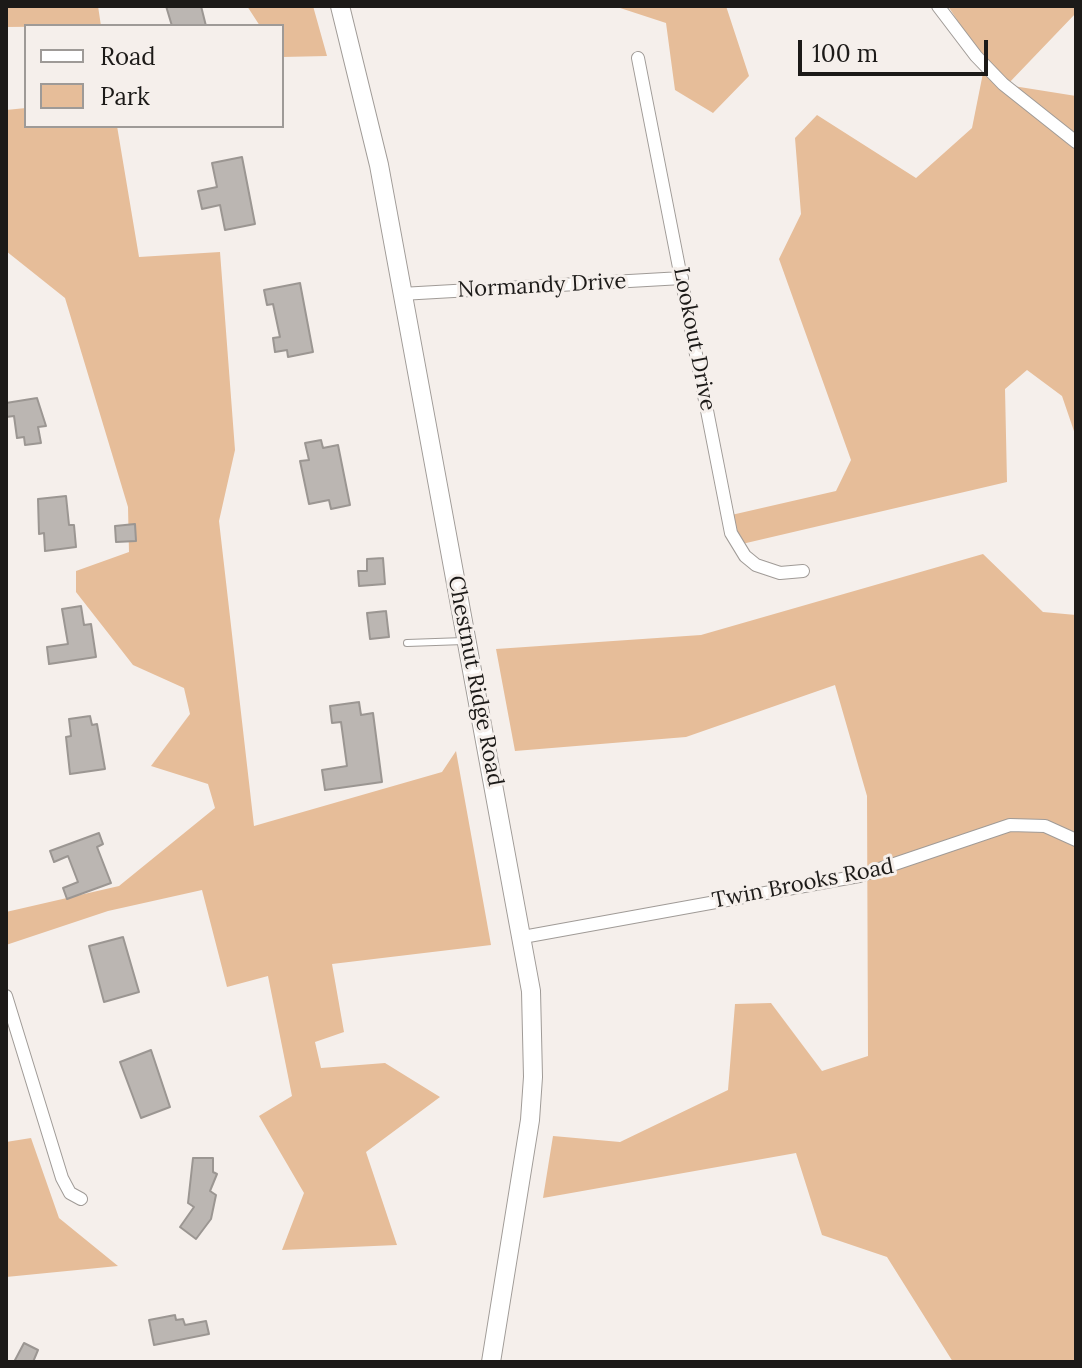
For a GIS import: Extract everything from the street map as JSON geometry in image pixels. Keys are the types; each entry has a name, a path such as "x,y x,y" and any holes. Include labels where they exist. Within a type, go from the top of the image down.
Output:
{"main road":[{"name":"Chestnut Ridge Road","path":"340,6 366,103 531,991 533,1077 526,1152 491,1362"}],"street":[{"path":"938,6 973,53 1003,84 1076,142"},
{"name":"Lookout Drive","path":"638,58 731,533 745,556 756,565 780,573 803,571"},
{"name":"Normandy Drive","path":"401,294 682,278"},
{"name":"Twin Brooks Road","path":"523,937 859,876 1010,825 1045,826 1076,840"},
{"path":"6,996 62,1178 70,1193 81,1199"}],"lane":[{"path":"407,643 467,641"}],"green space":[{"path":"6,6 98,6 101,24 24,24 24,27 6,27"},
{"path":"247,6 313,6 327,56 284,57 284,24 259,24"},
{"path":"614,6 726,6 749,76 713,113 675,90 666,23"},
{"path":"948,6 1076,6 1076,13 1007,85 1076,96 1076,437 1062,396 1027,370 1005,389 1007,482 742,544 727,516 836,491 851,460 779,259 801,214 795,138 817,115 916,178 972,128 985,63"},
{"path":"24,108 24,128 117,128 139,257 220,252 235,450 219,521 254,826 442,772 456,751 491,945 332,964 344,1032 315,1042 321,1068 385,1063 440,1097 366,1152 397,1245 282,1250 304,1193 259,1116 292,1096 268,976 227,987 202,890 108,911 6,945 6,912 119,886 215,808 208,784 151,766 190,714 184,688 133,665 76,592 76,571 129,552 128,507 65,298 6,251 6,110"},
{"path":"983,554 1043,612 1076,615 1076,1362 953,1362 887,1257 822,1235 796,1153 543,1198 553,1136 620,1142 728,1090 735,1004 771,1003 822,1071 868,1056 867,796 835,685 686,737 515,751 496,649 701,635"},
{"path":"31,1138 59,1218 118,1266 6,1277 6,1142"}],"building":[{"path":"166,6 201,6 206,24 171,24"},
{"path":"242,157 255,224 225,230 220,205 202,209 198,191 217,187 212,163"},
{"path":"300,283 313,352 288,357 287,350 275,352 273,338 280,337 273,304 267,305 264,290"},
{"path":"37,398 46,426 38,427 41,443 25,445 24,437 17,438 14,416 6,417 6,403"},
{"path":"321,440 323,448 338,445 350,505 331,509 329,500 309,504 300,461 309,460 305,443"},
{"path":"66,496 69,525 74,525 76,547 45,551 44,533 39,534 38,499"},
{"path":"135,524 136,541 116,542 115,526"},
{"path":"383,558 385,584 359,586 358,571 367,571 367,559"},
{"path":"81,606 84,625 91,624 96,657 49,664 47,647 68,644 62,609"},
{"path":"386,611 389,637 370,639 367,613"},
{"path":"359,702 361,715 373,713 382,782 325,790 322,770 347,766 341,722 332,723 330,706"},
{"path":"90,716 92,725 97,724 105,769 70,774 66,737 71,736 69,719"},
{"path":"99,833 103,844 97,847 111,883 67,899 63,888 78,882 68,856 54,862 50,851"},
{"path":"123,937 139,992 104,1002 89,946"},
{"path":"151,1050 170,1107 141,1118 120,1062"},
{"path":"193,1158 213,1158 213,1172 217,1174 210,1191 216,1195 211,1219 196,1239 180,1227 194,1207 188,1203"},
{"path":"175,1315 176,1320 183,1319 185,1325 206,1321 209,1334 154,1345 149,1320"},
{"path":"24,1343 38,1350 33,1362 14,1362"}]}
